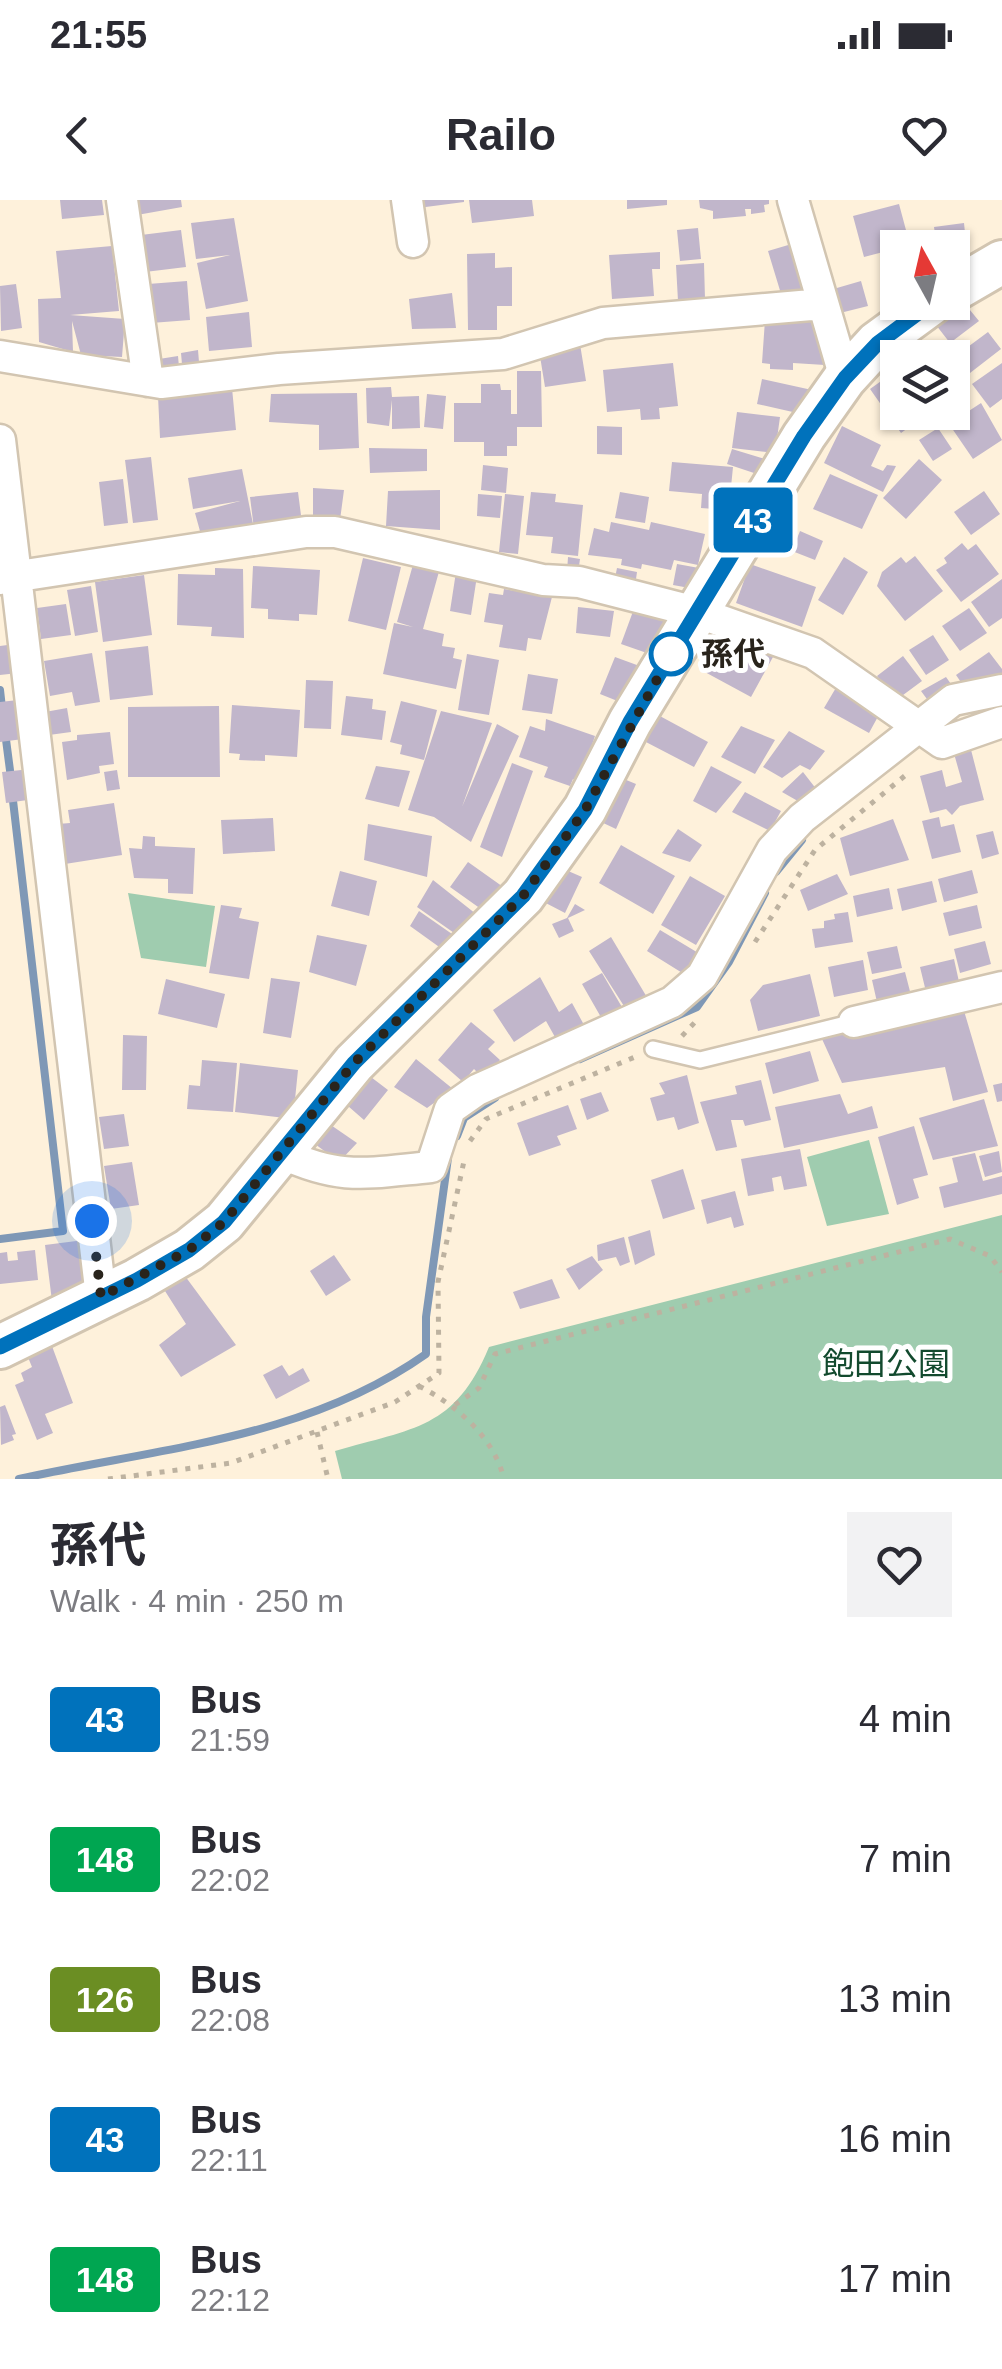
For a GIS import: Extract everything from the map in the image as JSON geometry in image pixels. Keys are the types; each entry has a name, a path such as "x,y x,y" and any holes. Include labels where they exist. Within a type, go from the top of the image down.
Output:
{"main road":[{"path":"970,281 1002,262"},
{"path":"0,1347 101,1297 201,1241 224,1222 411,1002 523,896 585,810 630,722 696,612 845,378 878,343 909,320"}],"street":[{"path":"122,200 148,381"},
{"path":"408,200 413,242"},
{"path":"794,200 845,378"},
{"path":"0,356 148,381 503,354 603,322 823,304"},
{"path":"0,440 9,578 101,1297"},
{"path":"9,578 306,532 334,532 543,580 579,582 696,612 813,653 942,744 1001,723"},
{"path":"281,1153 320,1171 351,1175 431,1166 450,1109 477,1090 672,1002 702,976 772,850 802,818 953,700 1002,690"},
{"path":"854,1022 1002,986"}],"lane":[{"path":"652,1050 700,1060 854,1022"}],"path":[{"path":"745,958 814,850 942,744"},
{"path":"108,1479 231,1463 395,1402 439,1373 442,1362 438,1282 467,1146 486,1119 685,1034 710,1004"},
{"path":"454,1405 479,1388 495,1354 950,1239 990,1256 1002,1272"},
{"path":"419,1386 454,1405 500,1461 504,1479"},
{"path":"317,1432 328,1479"}],"green space":[{"path":"128,893 215,906 206,967 141,958"},
{"path":"869,1140 889,1214 827,1226 807,1157"},
{"name":"飽田公園","path":"1002,1215 1002,1479 342,1479 335,1451 409,1430 446,1410 462,1395 489,1347"}],"building":[{"path":"60,200 102,200 104,215 62,219"},
{"path":"135,200 181,200 182,207 137,215"},
{"path":"417,200 464,200 464,202 418,208"},
{"path":"469,200 532,200 534,216 472,223"},
{"path":"627,200 667,200 667,205 627,209"},
{"path":"699,200 769,200 769,204 764,205 765,212 751,214 751,209 745,209 746,216 713,219 713,211 700,208"},
{"path":"899,204 906,230 880,230 880,253 864,257 853,216"},
{"path":"234,218 248,301 206,309 197,263 230,255 196,259 191,223"},
{"path":"964,223 965,230 934,230 934,227"},
{"path":"698,228 701,259 680,261 677,230"},
{"path":"181,230 186,267 145,272 141,235"},
{"path":"795,243 809,289 782,297 768,251"},
{"path":"112,246 119,311 70,315 125,319 122,357 81,355 72,321 73,352 39,342 38,299 61,298 56,251"},
{"path":"660,252 660,269 652,269 654,296 612,299 609,255"},
{"path":"495,253 495,268 512,267 512,306 497,306 497,330 468,330 467,254"},
{"path":"704,263 705,299 678,301 676,265"},
{"path":"187,281 190,320 151,323 148,284"},
{"path":"861,281 868,306 836,314 830,290"},
{"path":"16,284 22,328 1,331 0,286"},
{"path":"452,293 456,328 412,329 409,299"},
{"path":"970,310 979,321 954,340 948,340 936,325 943,320 970,320"},
{"path":"249,312 252,347 209,351 206,317"},
{"path":"801,314 828,326 825,365 793,363 793,370 770,369 770,364 762,363 765,320 801,323"},
{"path":"988,332 1001,349 970,373 970,345"},
{"path":"579,338 586,381 545,387 539,350"},
{"path":"198,350 199,362 182,364 181,353"},
{"path":"178,356 179,367 161,370 159,359"},
{"path":"673,363 678,406 659,408 660,419 641,420 640,409 607,412 603,370"},
{"path":"1002,363 1002,399 990,408 972,384"},
{"path":"517,371 541,371 542,427 517,427 517,446 507,446 507,456 484,456 484,442 454,442 454,403 481,403 481,384 500,384 501,390 511,390 511,414 517,414"},
{"path":"762,379 812,390 806,415 757,404"},
{"path":"880,382 880,403 870,389"},
{"path":"391,387 392,397 419,396 420,428 392,429 392,400 389,426 367,423 366,388"},
{"path":"232,388 236,430 160,438 158,396"},
{"path":"357,393 359,448 319,450 319,425 269,422 271,394"},
{"path":"427,394 446,396 443,429 424,427"},
{"path":"981,403 1002,440 973,459 953,430 970,430 970,410"},
{"path":"737,412 780,417 775,453 732,448"},
{"path":"597,426 622,427 622,455 597,454"},
{"path":"842,426 881,445 871,466 883,471 887,465 896,466 883,492 824,463"},
{"path":"939,430 952,449 933,461 919,440"},
{"path":"369,448 427,449 427,471 370,473"},
{"path":"732,449 768,460 763,476 727,464"},
{"path":"151,457 158,520 133,523 125,460"},
{"path":"919,459 942,480 906,519 883,498"},
{"path":"672,462 733,467 731,487 738,487 738,497 729,497 728,510 701,508 702,494 669,491"},
{"path":"483,465 508,468 506,493 481,490"},
{"path":"242,469 254,529 203,542 195,513 240,501 193,509 188,478"},
{"path":"830,474 878,495 862,529 813,509"},
{"path":"123,479 128,523 104,526 99,482"},
{"path":"313,488 344,490 340,520 313,519"},
{"path":"440,490 440,530 386,526 388,491"},
{"path":"984,491 1000,514 971,535 954,512"},
{"path":"298,492 302,523 254,529 250,497"},
{"path":"531,492 556,494 555,502 583,505 578,556 551,553 553,537 526,535"},
{"path":"620,492 649,497 645,523 615,518"},
{"path":"478,494 502,496 500,518 477,516"},
{"path":"505,494 524,496 518,554 499,552"},
{"path":"611,522 649,530 651,522 705,534 698,565 674,560 671,570 642,564 641,569 621,565 622,559 588,555 594,528 609,532"},
{"path":"800,531 823,541 815,560 792,551"},
{"path":"962,543 968,550 976,544 999,574 961,602 936,570 947,563 944,558"},
{"path":"915,556 943,591 905,621 877,586 882,572 901,557 906,563"},
{"path":"568,557 580,559 578,573 567,572"},
{"path":"844,557 868,572 843,615 818,600"},
{"path":"363,558 401,567 386,630 348,621"},
{"path":"414,561 440,568 423,629 444,634 442,646 455,648 453,658 462,660 456,689 383,674 394,623 413,627 397,622"},
{"path":"677,564 699,568 695,589 673,585"},
{"path":"750,564 816,587 802,627 736,603"},
{"path":"253,566 320,570 317,615 299,614 299,621 268,619 268,609 251,608"},
{"path":"215,568 243,569 244,638 211,636 212,627 177,625 178,574 215,575"},
{"path":"617,568 637,572 635,586 614,583"},
{"path":"456,572 477,576 471,615 450,611"},
{"path":"144,575 152,635 103,642 95,582"},
{"path":"1002,579 1002,618 989,627 971,602"},
{"path":"91,586 98,632 75,636 67,590"},
{"path":"504,589 552,597 541,640 528,638 526,651 499,647 503,625 484,622 489,593 503,595"},
{"path":"66,604 71,635 41,639 37,608"},
{"path":"635,606 677,621 664,659 621,644"},
{"path":"578,607 614,611 610,637 576,633"},
{"path":"969,608 987,633 960,651 942,626"},
{"path":"725,630 773,657 751,697 703,671"},
{"path":"933,635 949,660 926,675 909,650"},
{"path":"15,644 18,673 0,675 0,646"},
{"path":"148,646 153,695 110,700 105,651"},
{"path":"989,652 1002,669 1002,680 992,687 985,678 967,691 956,675"},
{"path":"92,653 100,702 75,706 72,692 50,696 44,661"},
{"path":"467,654 499,660 489,715 458,710"},
{"path":"903,656 922,681 895,701 877,676"},
{"path":"615,657 645,668 630,706 600,694"},
{"path":"528,674 558,679 552,714 522,710"},
{"path":"946,677 958,694 935,710 921,691"},
{"path":"306,680 333,681 331,729 304,728"},
{"path":"837,686 881,711 869,733 824,708"},
{"path":"346,696 373,699 372,709 386,711 382,740 341,735"},
{"path":"18,700 23,739 0,742 0,702"},
{"path":"401,701 437,710 424,760 400,754 402,745 390,742"},
{"path":"232,705 300,710 297,757 265,755 265,761 239,760 240,754 229,753"},
{"path":"219,706 220,777 128,777 128,707"},
{"path":"67,708 71,732 49,735 45,712"},
{"path":"441,711 492,723 462,807 497,724 519,736 471,842 434,817 408,810"},
{"path":"658,715 708,742 694,767 644,741"},
{"path":"546,719 595,736 580,781 573,779 570,786 544,777 548,767 519,757 530,726 545,731"},
{"path":"741,726 775,740 755,774 721,757"},
{"path":"789,731 825,751 810,770 800,765 782,778 763,767"},
{"path":"110,732 114,764 99,766 100,773 67,780 62,742 77,740 77,735"},
{"path":"970,746 984,800 960,806 952,815 946,809 930,813 920,776 942,770 946,787 962,782 953,750"},
{"path":"512,763 533,771 502,857 480,847"},
{"path":"376,766 410,771 399,807 365,799"},
{"path":"711,766 742,782 716,813 693,801"},
{"path":"31,769 35,799 6,803 2,772"},
{"path":"117,770 120,789 107,791 104,772"},
{"path":"803,772 817,790 803,804 782,792"},
{"path":"619,777 636,784 616,829 599,821"},
{"path":"745,792 781,811 770,831 732,812"},
{"path":"114,803 122,855 65,864 58,824 70,823 68,810"},
{"path":"939,817 941,827 954,824 961,852 932,859 922,821"},
{"path":"273,818 275,851 223,854 221,820"},
{"path":"893,819 909,860 850,876 840,838"},
{"path":"368,824 432,836 427,877 364,860"},
{"path":"678,829 702,845 690,862 662,853"},
{"path":"993,831 999,854 982,859 976,835"},
{"path":"143,836 155,837 155,846 195,848 193,894 168,893 168,879 134,878 129,848 142,849"},
{"path":"621,845 675,876 653,914 599,883"},
{"path":"468,862 506,889 488,914 450,887"},
{"path":"559,867 582,877 565,913 540,900"},
{"path":"972,870 978,893 944,902 938,879"},
{"path":"340,871 377,881 369,916 331,906"},
{"path":"837,874 848,894 808,911 800,890"},
{"path":"690,876 725,896 696,945 661,925"},
{"path":"433,880 476,914 457,935 417,907"},
{"path":"932,881 937,902 902,911 897,889"},
{"path":"889,888 893,909 857,917 853,896"},
{"path":"575,904 585,910 568,918 574,931 559,938 552,924 567,918"},
{"path":"221,905 242,908 239,918 259,922 249,979 209,973"},
{"path":"977,905 982,928 949,936 943,913"},
{"path":"419,911 452,934 442,949 410,926"},
{"path":"848,912 853,942 815,948 812,929 824,928 824,921 835,919 834,914"},
{"path":"660,930 705,957 692,979 647,951"},
{"path":"317,935 367,945 356,986 309,972"},
{"path":"611,937 651,1004 629,1014 589,951"},
{"path":"985,941 991,964 960,973 954,949"},
{"path":"897,946 902,968 872,974 867,952"},
{"path":"954,959 961,991 928,1000 920,967"},
{"path":"863,960 868,990 834,997 828,967"},
{"path":"905,972 913,1003 879,1011 872,980"},
{"path":"602,973 626,1014 606,1026 582,984"},
{"path":"810,974 820,1016 758,1031 750,1000 763,985"},
{"path":"540,977 559,1012 572,1003 589,1034 560,1046 546,1021 514,1042 493,1010"},
{"path":"271,978 300,982 291,1038 263,1033"},
{"path":"166,979 225,994 217,1028 158,1014"},
{"path":"962,1004 988,1092 953,1101 945,1067 842,1083 822,1039"},
{"path":"471,1022 495,1042 488,1049 500,1060 484,1079 474,1069 463,1082 438,1060"},
{"path":"123,1035 147,1036 146,1090 122,1090"},
{"path":"810,1051 819,1081 773,1094 765,1063"},
{"path":"416,1059 453,1089 427,1108 394,1087"},
{"path":"202,1060 237,1063 233,1112 187,1109 189,1085 200,1086"},
{"path":"240,1063 298,1070 293,1119 235,1112"},
{"path":"363,1071 388,1090 364,1120 340,1099"},
{"path":"687,1075 699,1123 678,1130 674,1117 657,1121 650,1098 665,1094 659,1083"},
{"path":"761,1080 771,1120 745,1126 743,1120 731,1120 737,1147 716,1151 700,1102 737,1094 735,1086"},
{"path":"1002,1083 1002,1101 997,1102 993,1085"},
{"path":"601,1092 609,1111 587,1120 580,1099"},
{"path":"840,1094 848,1114 872,1106 878,1128 784,1148 775,1107"},
{"path":"984,1099 998,1146 933,1160 919,1118"},
{"path":"568,1105 577,1129 557,1136 561,1145 529,1156 517,1123"},
{"path":"124,1114 129,1146 104,1149 99,1117"},
{"path":"325,1121 357,1143 339,1162 311,1141"},
{"path":"914,1126 928,1175 913,1179 919,1198 897,1205 878,1137"},
{"path":"800,1149 807,1186 784,1190 781,1176 772,1178 774,1191 748,1196 741,1159"},
{"path":"999,1151 1002,1172 985,1177 979,1156"},
{"path":"975,1153 983,1181 1002,1176 1002,1194 944,1208 939,1187 958,1182 952,1158"},
{"path":"132,1162 139,1205 111,1209 104,1166"},
{"path":"683,1169 695,1209 663,1219 651,1180"},
{"path":"735,1191 744,1225 734,1228 731,1217 707,1224 701,1200"},
{"path":"650,1230 655,1255 635,1265 628,1237"},
{"path":"624,1237 630,1262 620,1266 616,1257 598,1261 597,1245"},
{"path":"84,1240 89,1280 52,1301 45,1245"},
{"path":"35,1250 38,1280 0,1284 0,1253 7,1252 8,1261 18,1260 17,1252"},
{"path":"334,1255 351,1280 326,1296 310,1271"},
{"path":"592,1256 603,1270 579,1290 566,1269"},
{"path":"185,1276 236,1345 181,1377 159,1345 186,1324 165,1291"},
{"path":"552,1279 560,1298 520,1309 513,1292"},
{"path":"49,1338 73,1403 45,1414 53,1433 37,1440 15,1385 24,1381 21,1373 32,1367 25,1350"},
{"path":"282,1365 289,1376 303,1368 310,1381 276,1399 263,1375"},
{"path":"5,1405 16,1434 12,1435 14,1440 1,1445 0,1407"}],"waterway":[{"path":"0,690 2,708"},
{"path":"5,732 11,778"},
{"path":"0,1239 63,1231 12,792"},
{"path":"776,872 802,840"},
{"path":"580,1059 697,1007 729,962 765,893"},
{"path":"457,1136 464,1118 495,1098"},
{"path":"19,1479 230,1437 281,1423 380,1383 426,1354 426,1317 448,1158"}],"bus line":[{"name":"43","path":"0,1347 137,1280 189,1250 224,1222 354,1063 411,1002 523,896 585,810 630,722 804,436 845,378 878,343 909,320"}],"place":[{"name":"孫代","path":"671,654"}],"route":[{"path":"92,1221 101,1297 189,1250 224,1222 354,1063 411,1002 523,896 585,810 630,722 671,654"}]}
